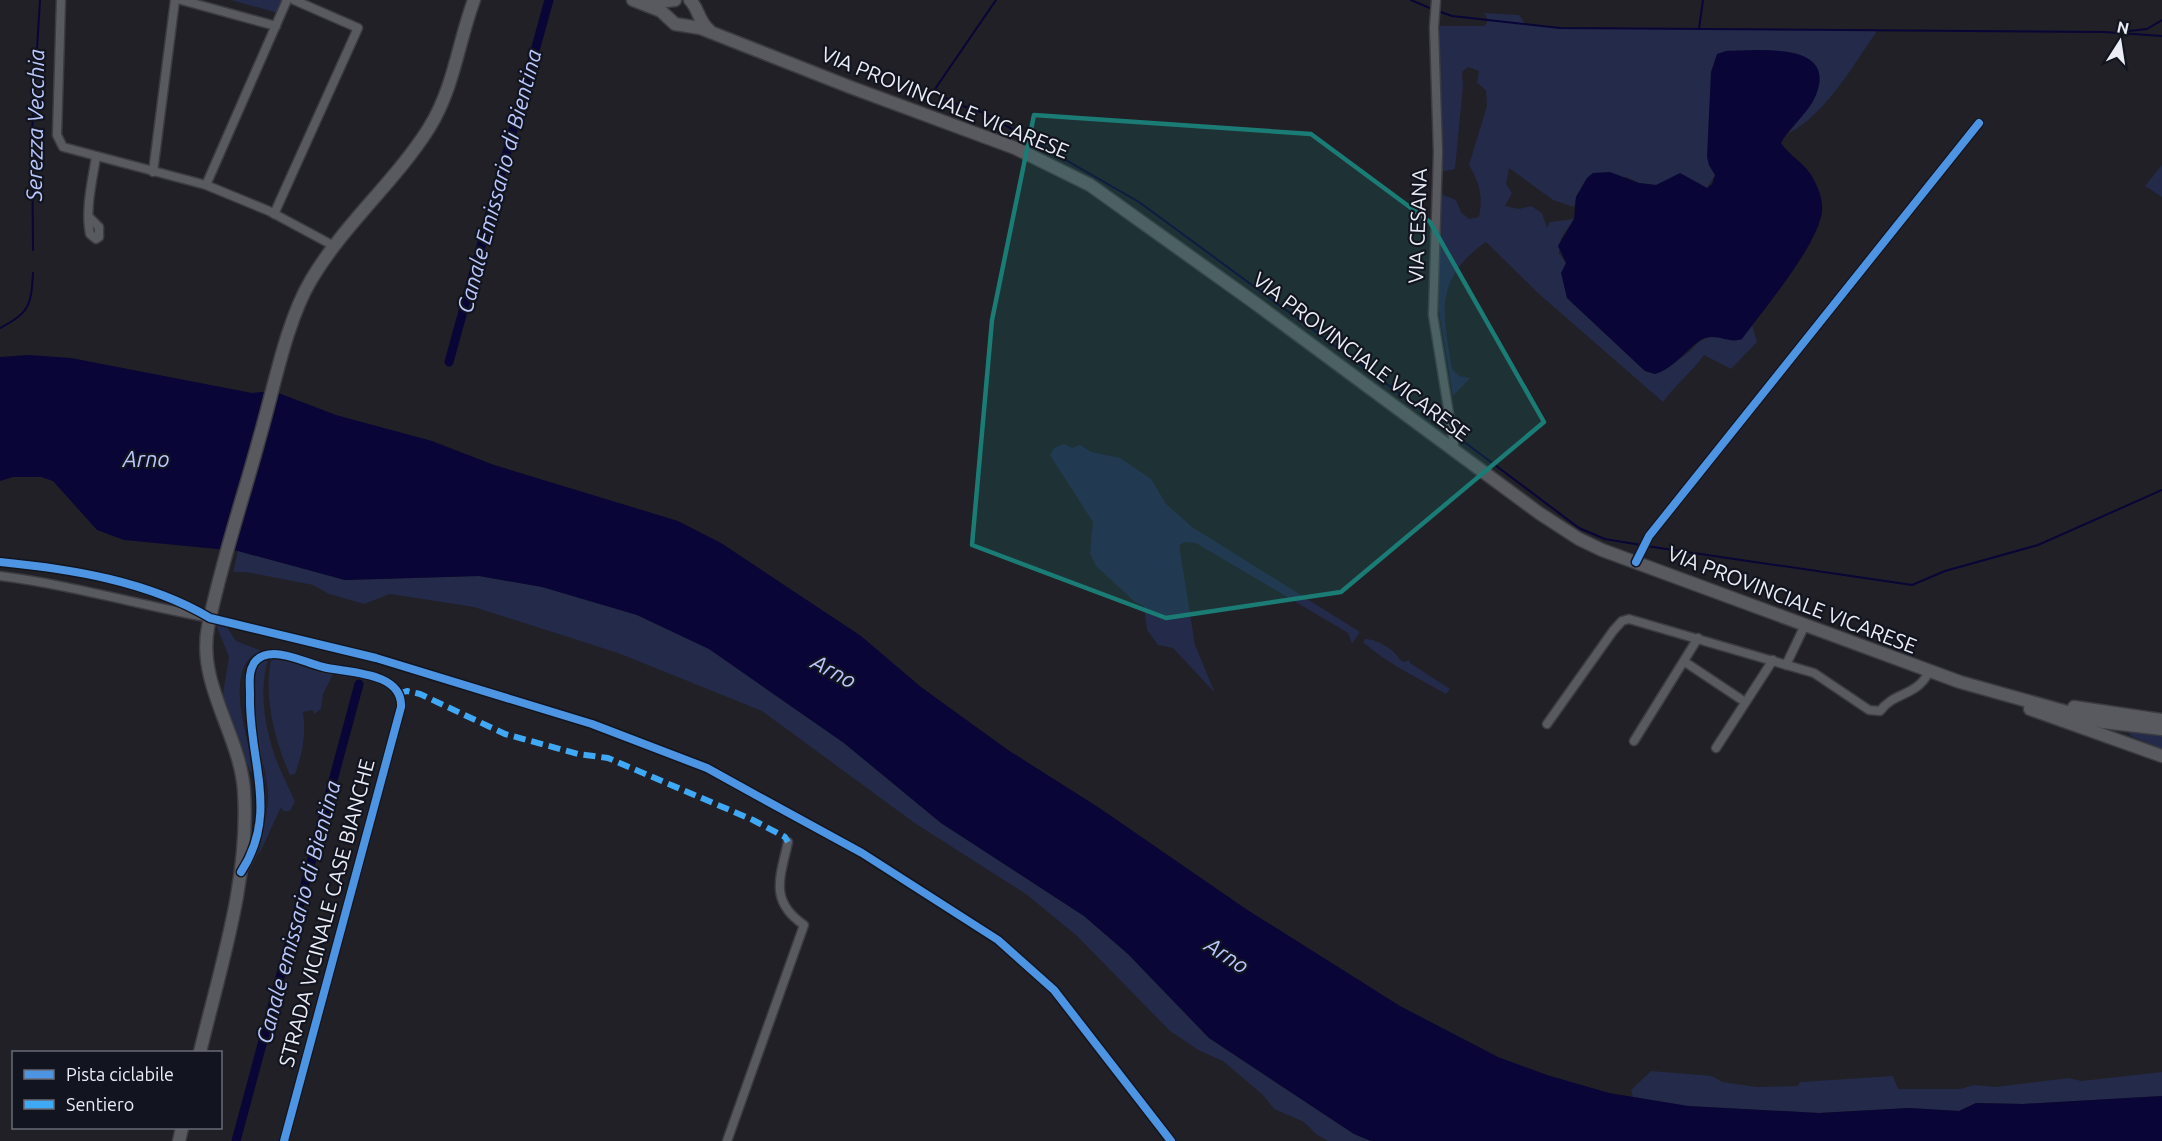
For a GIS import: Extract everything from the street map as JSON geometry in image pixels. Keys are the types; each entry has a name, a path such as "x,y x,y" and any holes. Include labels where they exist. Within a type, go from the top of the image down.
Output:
{"main road":[{"path":"469,0 469,14"},
{"path":"200,1051 241,872 243,782 237,754 208,674 206,647 210,618 273,391 302,297 334,246 400,167 434,120 457,65 474,0"},
{"name":"VIA PROVINCIALE VICARESE","path":"638,2 674,0"},
{"name":"VIA PROVINCIALE VICARESE","path":"669,17 669,7 674,0"},
{"name":"VIA PROVINCIALE VICARESE","path":"638,2 669,17 675,24 715,34 868,94 985,135 1064,170 1158,232 1455,451 1579,539 1929,672 1994,692 2116,724 2162,729"},
{"name":"VIA PROVINCIALE VICARESE","path":"685,26 692,22 694,5"},
{"name":"VIA PROVINCIALE VICARESE","path":"694,5 704,26 715,34"},
{"name":"VIA PROVINCIALE VICARESE","path":"1994,692 2088,710 2162,720"},
{"name":"VIA PROVINCIALE VICARESE","path":"1994,692 2050,718 2134,748 2162,755"},
{"name":"VIA PROVINCIALE VICARESE","path":"2088,710 2116,724 2129,738 2162,755"}],"street":[{"path":"62,0 57,135 60,144 72,151 206,185 274,214 334,246"},
{"path":"153,172 175,0"},
{"path":"181,0 203,3 276,26"},
{"path":"206,185 287,0"},
{"path":"274,214 358,28 294,0"},
{"name":"VIA CESANA","path":"1435,7 1438,152 1433,315 1455,451"},
{"path":"1636,562 1644,544 1979,123"},
{"path":"89,217 96,157"},
{"path":"0,576 78,588 210,618"},
{"path":"1547,724 1622,621 1636,619 1814,673 1869,710 1880,711 1885,704 1916,690 1923,684 1929,672"},
{"path":"1786,665 1805,625"},
{"path":"1634,741 1698,638"},
{"name":"STRADA VICINALE CASE BIANCHE","path":"241,872 256,846 261,817 262,793 250,721 250,675 256,660 265,655 278,654 333,669 367,675 388,683 398,694 401,707 284,1141"},
{"path":"1716,748 1773,660"},
{"path":"1685,662 1745,702"},
{"path":"727,1141 804,925 788,913 780,896 779,880 788,842"}],"highlighted area":[{"path":"1034,115 1311,134 1430,222 1544,422 1341,592 1166,618 972,545 992,320"}],"shaded area":[{"path":"231,0 282,0 278,13"},
{"path":"1484,13 1519,15 1525,24 1560,28 1878,30 1827,101 1802,125 1788,134 1806,110 1815,92 1817,83 1814,63 1794,53 1726,51 1709,165 1715,175 1707,188 1687,177 1656,185 1639,183 1627,177 1587,178 1576,197 1574,207 1553,200 1509,168 1506,184 1512,193 1505,206 1519,209 1531,206 1542,213 1547,228 1550,222 1574,219 1561,238 1559,253 1566,263 1567,298 1645,371 1655,374 1660,372 1678,361 1704,339 1719,337 1734,340 1745,334 1752,325 1757,342 1731,369 1704,355 1663,402 1539,294 1486,242 1457,270 1446,299 1446,331 1452,369 1459,376 1470,378 1453,396 1438,305 1441,194 1456,200 1461,212 1469,219 1479,217 1480,190 1469,165 1487,106 1486,90 1477,83 1479,71 1468,67 1462,72 1463,86 1455,169 1440,172 1440,26 1485,26 1488,20"},
{"path":"2162,165 2162,197 2145,186"},
{"path":"1064,444 1072,448 1080,445 1091,452 1120,458 1151,479 1166,504 1192,527 1360,632 1352,644 1348,633 1196,543 1185,542 1179,545 1195,645 1215,693 1173,648 1158,645 1147,630 1144,606 1135,602 1096,566 1090,553 1093,522 1050,455 1054,448"},
{"path":"238,551 345,580 479,576 543,587 637,615 709,649 844,743 941,823 1084,916 1128,954 1209,1038 1354,1134 1371,1141 1328,1141 1317,1135 1304,1122 1274,1109 1264,1096 1223,1061 1200,1051 1170,1031 1077,936 1026,894 916,824 762,711 618,653 474,607 390,594 364,604 329,594 313,585 246,572 233,572"},
{"path":"217,619 223,621 236,641 262,651 250,658 243,670 240,685 240,702 253,765 251,773 222,699 229,657 216,625"},
{"path":"1365,639 1385,645 1400,660 1405,662 1409,660 1410,663 1450,689 1446,694 1403,670 1372,650 1363,642"},
{"path":"269,657 264,684 267,728 275,756 295,802 290,811 283,811 281,807 259,855 268,796 251,697 255,668"},
{"path":"272,657 334,672 323,694 321,709 314,714 313,710 303,712 302,751 295,774 290,775 279,748 269,701 269,671"},
{"path":"2126,729 2162,732 2162,749 2131,736"},
{"path":"1651,1071 1712,1076 1722,1082 1757,1087 1798,1086 1800,1082 1893,1076 1898,1089 1960,1089 1974,1085 1995,1087 2069,1078 2081,1081 2162,1072 2162,1096 2023,1104 1976,1103 1959,1111 1909,1108 1819,1113 1688,1106 1633,1097 1631,1090"}],"water":[{"path":"1726,51 1790,52 1805,57 1815,65 1820,77 1813,102 1781,143 1811,174 1818,187 1822,203 1819,225 1801,258 1742,339 1705,338 1670,367 1655,374 1645,371 1567,298 1561,273 1566,263 1558,246 1574,219 1576,197 1587,178 1593,173 1610,172 1639,183 1656,185 1680,173 1707,188 1712,184 1715,175 1707,157 1711,72 1717,54"},
{"name":"Arno","path":"28,355 71,358 252,393 273,391 336,415 432,441 494,465 678,521 721,543 861,636 921,687 1008,750 1098,807 1246,909 1400,1006 1498,1057 1547,1075 1609,1093 1688,1106 1819,1113 1909,1108 1959,1111 1976,1103 2023,1104 2162,1096 2162,1141 1371,1141 1354,1134 1209,1038 1128,954 1084,916 941,823 844,743 709,649 637,615 542,587 479,576 345,580 238,551 124,540 97,530 53,481 41,477 13,477 0,481 0,357"}],"waterway":[{"name":"Serezza Vecchia","path":"33,250 32,131 40,0"},
{"name":"Canale Emissario di Bientina","path":"449,362 549,0"},
{"path":"996,0 935,89 951,102 984,113 1139,202 1448,429"},
{"path":"1411,0 1432,9"},
{"path":"1699,29 1703,0"},
{"path":"1438,11 1452,16 1560,28 2104,32 2162,36"},
{"path":"2120,32 2147,29 2162,20"},
{"name":"Serezza Vecchia","path":"0,328 18,318 27,307 30,301 33,273"},
{"path":"1455,435 1579,528 1605,539 1641,545"},
{"path":"1646,546 1912,585 1945,571 2038,545 2162,490"},
{"name":"Canale emissario di Bientina","path":"236,1141 359,684"}],"marked path":[{"path":"398,694 407,691 420,694 505,734 578,754 608,758 753,820 785,837 788,842"}],"cycle path":[{"path":"1636,562 1649,536 1979,123"},
{"path":"0,562 54,568 135,586 186,605 210,618 376,658 592,724 707,768 862,853 998,940 1054,990 1171,1141"},
{"path":"241,872 253,850 259,828 259,785 251,719 250,679 254,663 265,655 280,654 323,667 371,676 393,686 399,695 401,707 284,1141"}]}
